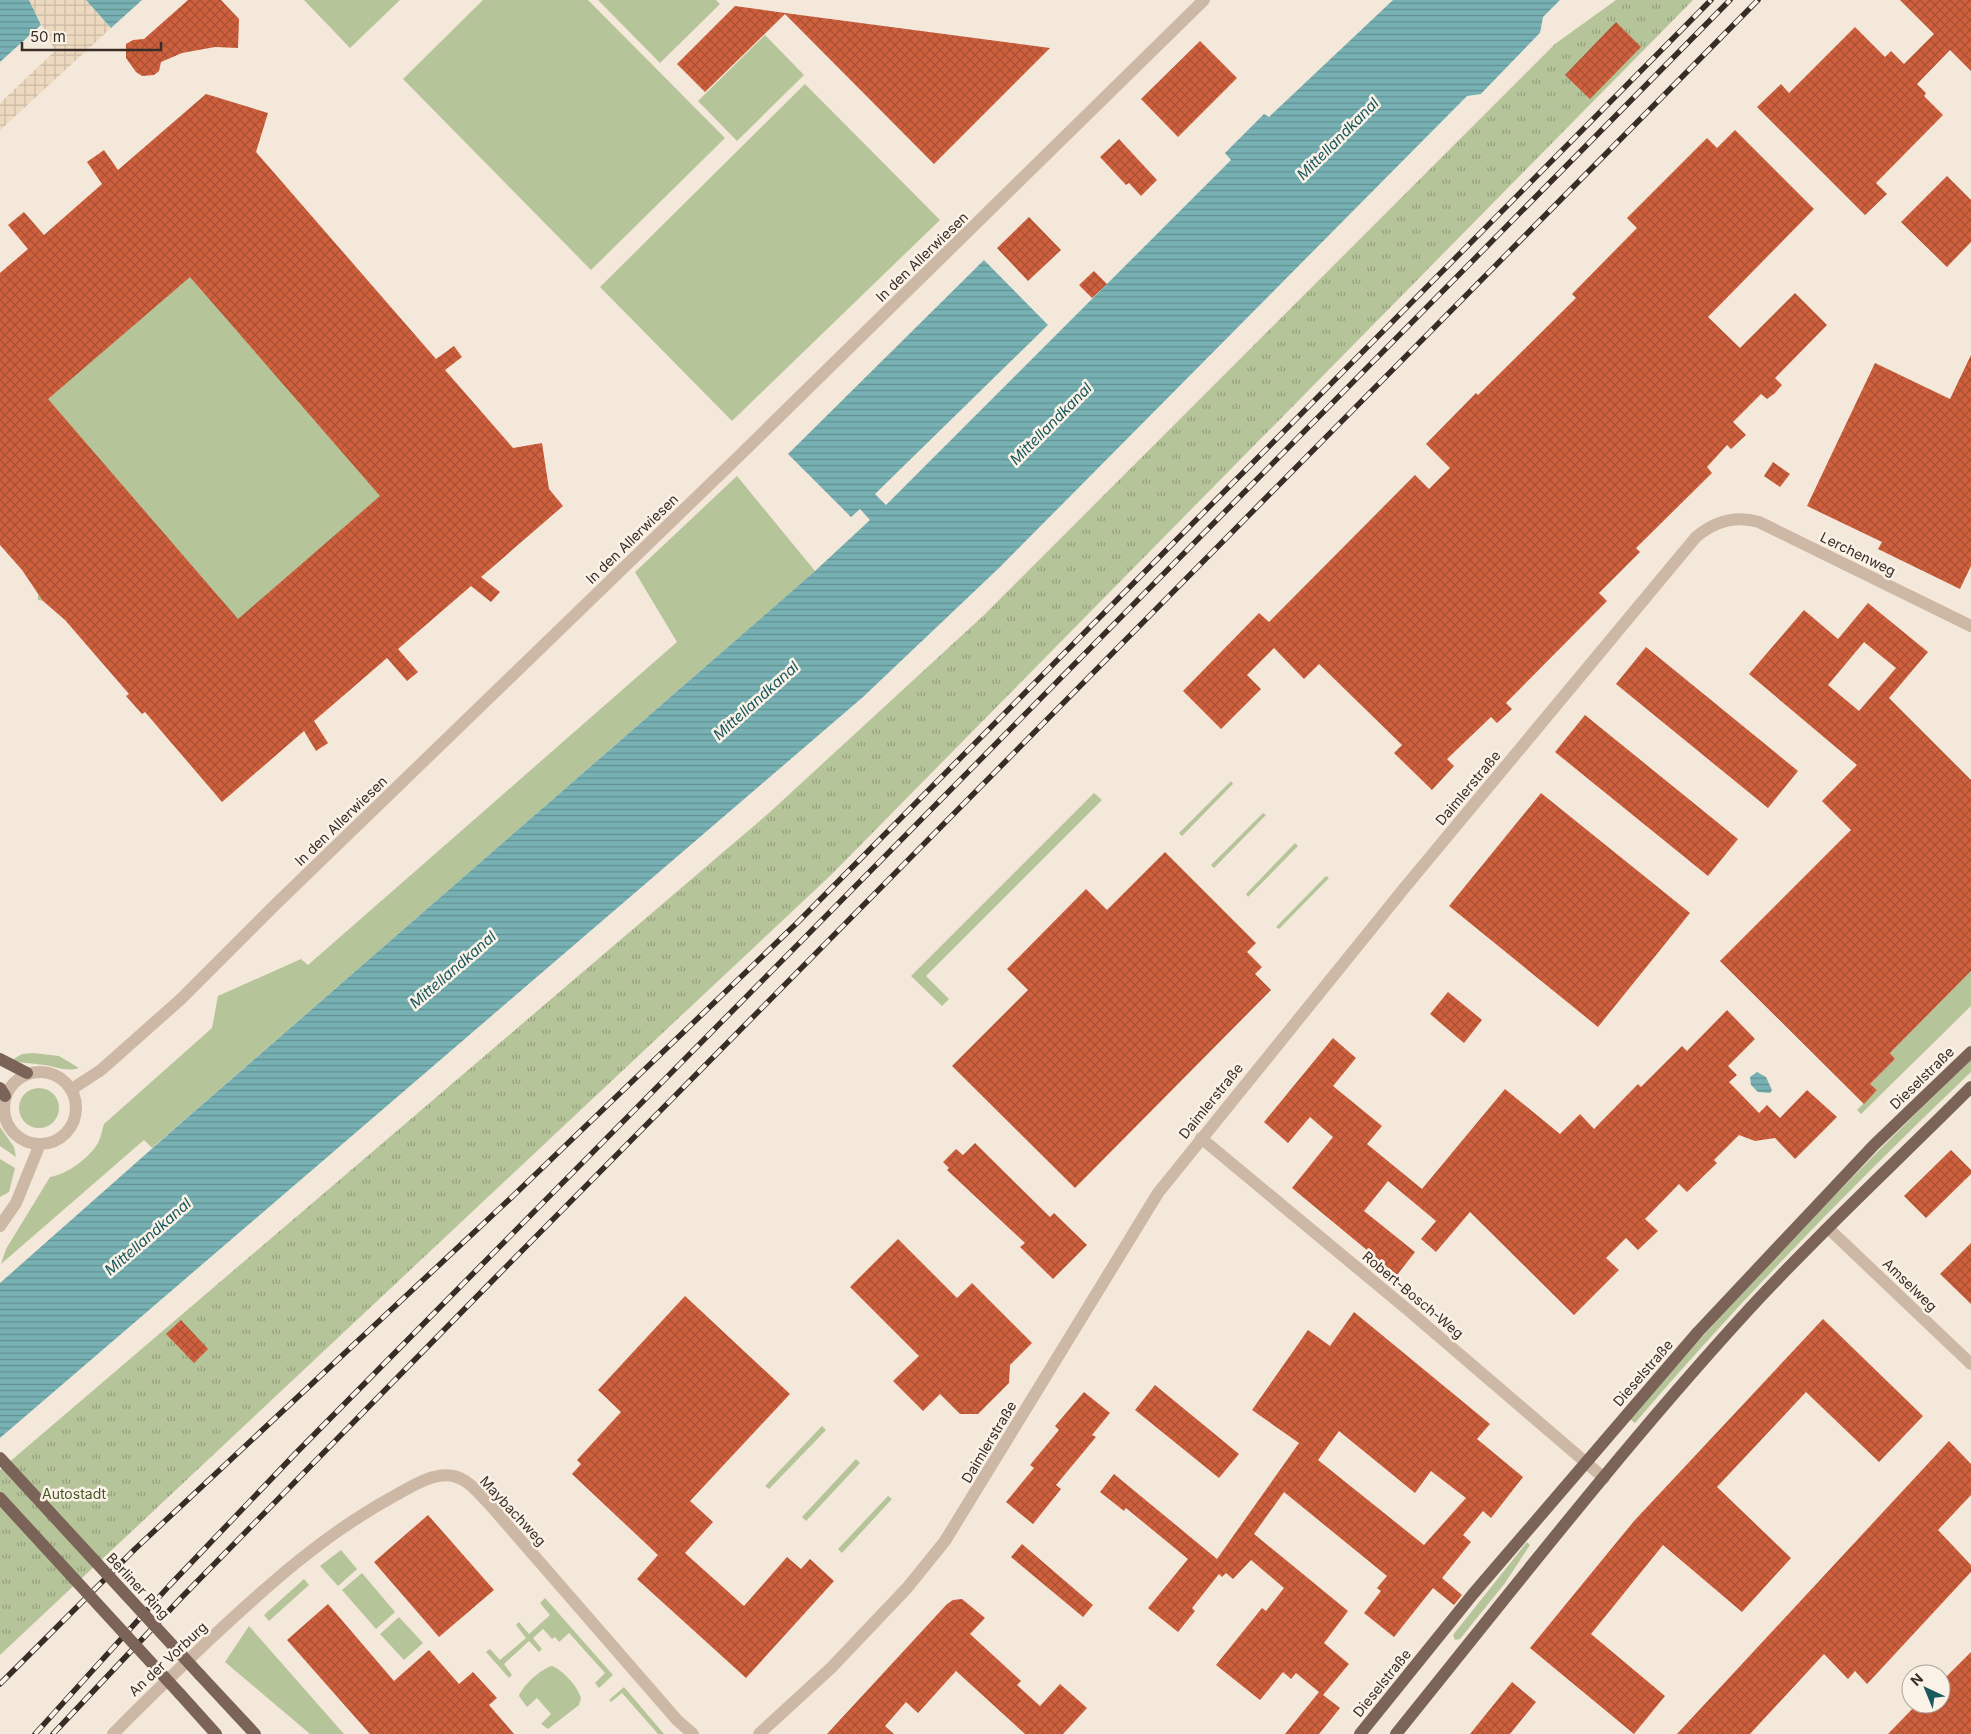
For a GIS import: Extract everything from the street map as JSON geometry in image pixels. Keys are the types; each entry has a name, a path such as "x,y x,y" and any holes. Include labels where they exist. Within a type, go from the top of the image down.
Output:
{"main road":[{"name":"Dieselstraße","path":"1360,1734 1474,1594 1586,1462 1737,1290 1874,1145 1971,1052"},
{"path":"0,1059 27,1073"},
{"path":"1396,1734 1604,1478 1740,1319 1828,1228 1971,1087"},
{"name":"Berliner Ring","path":"0,1458 255,1734"},
{"path":"0,1498 216,1734"}],"street":[{"name":"In den Allerwiesen","path":"72,1089 96,1074 145,1033 197,983 291,889 730,466 1204,0"},
{"name":"Lerchenweg","path":"1730,520 1759,522 1971,626"},
{"name":"Daimlerstraße","path":"759,1734 831,1668 908,1588 946,1541 1158,1192 1201,1138 1683,552 1703,531 1730,520"},
{"path":"40,1071 51,1073 59,1076 72,1089 76,1107 72,1124 58,1139 40,1144 20,1138 9,1128 4,1115 2,1092 27,1073 40,1071"},
{"name":"Robert-Bosch-Weg","path":"1201,1138 1604,1478"},
{"path":"0,1226 16,1203 40,1144"},
{"name":"Amselweg","path":"1828,1228 1971,1364"},
{"name":"Maybachweg","path":"246,1606 327,1537 370,1509 430,1479 452,1476 464,1480 491,1506 677,1720 693,1734"},
{"name":"An der Vorburg","path":"113,1734 246,1606"}],"green space":[{"path":"304,0 400,0 350,48"},
{"path":"483,0 588,0 725,138 591,270 403,79"},
{"path":"598,0 716,0 720,4 660,63"},
{"name":"Autostadt","path":"1616,0 1693,0 831,875 0,1655 0,1470 770,812 983,616 1555,44"},
{"path":"765,35 804,75 737,141 698,101"},
{"path":"805,84 940,220 732,421 600,287"},
{"path":"84,223 411,369 346,672 70,624 44,601 38,600 38,594 13,552 0,505 0,297"},
{"path":"737,476 815,571 152,1148 144,1140 1,1264 6,1249 50,1177 64,1173 84,1160 98,1143 104,1124 212,1028 218,996 301,959 308,965 677,642 635,572"},
{"path":"1231,781 1233,784 1182,836 1179,833"},
{"path":"1094,793 1102,800 926,976 949,999 942,1006 911,976"},
{"path":"1263,813 1266,815 1214,868 1211,865"},
{"path":"1295,843 1298,846 1248,897 1246,894"},
{"path":"1326,876 1329,878 1279,929 1276,927"},
{"path":"1971,971 1971,1006 1861,1114 1857,1110 1877,1090 1870,1084 1895,1059 1890,1053"},
{"path":"33,1053 59,1056 79,1068 65,1069 12,1060 22,1054"},
{"path":"1971,1060 1971,1072 1799,1243 1715,1332 1635,1423 1630,1419 1796,1235"},
{"path":"39,1088 53,1094 59,1108 53,1122 39,1128 25,1122 19,1108 25,1094"},
{"path":"0,1127 14,1147 16,1157 0,1146"},
{"path":"0,1159 15,1168 9,1192 0,1197"},
{"path":"822,1426 826,1430 769,1489 765,1486"},
{"path":"856,1459 860,1463 806,1521 802,1517"},
{"path":"888,1496 892,1499 842,1553 838,1549"},
{"path":"1527,1542 1530,1545 1505,1583 1460,1639 1455,1640 1453,1635"},
{"path":"341,1550 357,1569 338,1586 320,1566"},
{"path":"362,1573 395,1612 376,1629 342,1590"},
{"path":"304,1579 309,1585 269,1621 264,1615"},
{"path":"545,1598 613,1675 599,1688 595,1683 605,1673 569,1633 559,1642 555,1637 552,1639 543,1629 533,1638 542,1649 539,1652 529,1641 504,1664 512,1675 509,1678 486,1652 490,1649 500,1660 526,1638 516,1625 519,1622 529,1634 550,1615 540,1603"},
{"path":"399,1617 423,1643 404,1660 380,1634"},
{"path":"249,1626 344,1734 310,1734 225,1662"},
{"path":"552,1666 570,1679 581,1698 579,1705 548,1729 541,1724 551,1714 537,1698 527,1707 519,1696 524,1687 533,1678"},
{"path":"624,1687 664,1734 658,1734 622,1693 611,1702 609,1700"}],"shaded area":[{"path":"29,0 86,0 111,28 0,130 0,103 55,51"}],"water":[{"path":"0,0 29,0 41,25 0,62"},
{"path":"86,0 142,0 111,28"},
{"name":"Mittellandkanal","path":"1393,0 1560,0 1543,17 1540,33 1481,94 1467,96 1000,567 863,697 0,1438 0,1283 815,571 870,520 860,509 851,517 788,454 984,260 1048,325 875,494 886,505 1231,160 1225,153 1264,114 1269,117"},
{"path":"1757,1072 1766,1077 1772,1090 1770,1093 1758,1092 1751,1085 1750,1077"}],"pier":[{"path":"1540,33 1542,35 1483,95 1481,94"}],"building":[{"path":"188,0 221,0 239,19 238,48 215,47 182,53 161,62 159,71 154,75 142,76 136,72 126,58 126,44 133,40 144,39"},
{"path":"1900,0 1971,0 1971,71 1950,50 1917,84 1926,93 1924,96 1943,115 1876,183 1887,194 1865,215 1757,107 1781,84 1789,93 1855,27 1885,57 1891,51 1904,64 1934,34"},
{"path":"735,6 1050,48 934,164 785,14 705,92 677,64"},
{"path":"1616,22 1641,47 1590,99 1565,75"},
{"path":"1200,41 1237,78 1178,137 1141,99"},
{"path":"206,94 268,113 256,152 436,359 454,346 462,357 445,370 513,448 542,443 549,489 563,506 481,577 500,592 491,602 471,586 398,649 418,672 407,681 387,658 314,721 328,743 316,751 304,731 222,802 145,712 142,714 126,696 129,694 65,620 43,601 22,570 0,545 0,273 28,249 8,225 24,212 44,235 102,184 87,162 104,150 118,170","holes":["190,277 380,496 238,619 48,399"]},
{"path":"1735,130 1814,209 1708,317 1740,348 1795,293 1827,325 1775,378 1782,385 1775,393 1767,399 1761,394 1733,422 1746,435 1731,449 1727,445 1707,467 1712,473 1636,548 1640,552 1599,593 1607,601 1506,703 1512,709 1497,723 1491,717 1447,759 1454,766 1432,790 1394,753 1402,745 1319,664 1304,679 1274,648 1247,675 1261,689 1221,729 1183,691 1259,613 1269,622 1415,475 1429,489 1450,468 1426,444 1476,393 1478,395 1576,298 1572,294 1637,228 1627,218 1707,138 1717,148"},
{"path":"1119,139 1157,180 1141,196 1129,183 1126,185 1100,157"},
{"path":"1947,176 1971,200 1971,242 1947,267 1901,222"},
{"path":"1029,217 1061,250 1028,281 997,248"},
{"path":"1094,271 1107,284 1092,298 1079,285"},
{"path":"1971,355 1971,566 1960,589 1878,549 1882,542 1807,506 1875,363 1950,399"},
{"path":"1773,462 1790,474 1780,487 1764,476"},
{"path":"1868,603 1928,652 1889,698 1971,780 1971,971 1890,1053 1895,1059 1870,1084 1877,1090 1864,1104 1720,961 1851,830 1822,801 1857,765 1749,674 1804,610 1838,639","holes":["1864,642 1896,668 1859,711 1828,685"]},
{"path":"1646,647 1798,771 1768,808 1616,684"},
{"path":"1585,715 1738,839 1708,876 1555,752"},
{"path":"1541,793 1690,913 1598,1027 1449,906"},
{"path":"1165,852 1256,943 1247,952 1262,967 1255,974 1271,990 1075,1188 952,1066 1028,990 1007,969 1086,889 1107,910"},
{"path":"1448,992 1482,1020 1464,1043 1430,1014"},
{"path":"1727,1010 1755,1039 1728,1066 1737,1075 1729,1082 1759,1113 1767,1105 1780,1118 1807,1090 1837,1117 1795,1159 1775,1138 1755,1141 1739,1135 1714,1160 1717,1163 1687,1192 1679,1184 1645,1219 1658,1231 1638,1250 1626,1238 1606,1258 1619,1270 1574,1315 1470,1212 1436,1252 1421,1239 1436,1221 1388,1181 1364,1211 1415,1252 1397,1275 1292,1188 1333,1137 1310,1117 1288,1143 1264,1122 1333,1038 1356,1058 1333,1086 1382,1126 1367,1144 1422,1189 1505,1089 1560,1134 1580,1114 1594,1129 1638,1084 1641,1087 1682,1046 1687,1051"},
{"path":"975,1143 1050,1217 1054,1213 1087,1245 1053,1279 1020,1247 1025,1243 947,1170 949,1168 943,1162 956,1149 963,1155"},
{"path":"1951,1150 1971,1170 1971,1174 1926,1218 1904,1196"},
{"path":"898,1239 957,1298 972,1283 1032,1343 1010,1365 1009,1383 978,1414 960,1414 940,1394 923,1411 893,1381 919,1356 850,1287"},
{"path":"1971,1243 1971,1304 1940,1274"},
{"path":"685,1296 790,1394 690,1501 713,1522 685,1553 744,1606 787,1557 801,1569 810,1559 834,1581 746,1678 637,1579 658,1555 572,1474 581,1464 577,1460 621,1412 598,1390"},
{"path":"1354,1312 1490,1424 1477,1439 1523,1477 1491,1518 1483,1511 1463,1535 1471,1542 1442,1578 1462,1595 1454,1605 1433,1588 1394,1637 1364,1613 1381,1591 1377,1588 1387,1576 1284,1492 1254,1534 1348,1611 1324,1643 1349,1664 1323,1695 1340,1708 1319,1734 1285,1734 1319,1692 1296,1673 1291,1679 1283,1672 1260,1700 1216,1665 1262,1608 1266,1611 1284,1588 1251,1560 1233,1579 1226,1573 1222,1577 1219,1574 1192,1608 1195,1611 1178,1632 1148,1608 1188,1559 1126,1508 1124,1511 1100,1492 1114,1474 1217,1559 1299,1443 1252,1410 1308,1330 1330,1346","holes":["1339,1431 1415,1493 1431,1471 1466,1498 1424,1545 1318,1460"]},
{"path":"1823,1319 1923,1416 1879,1462 1806,1392 1717,1487 1791,1558 1742,1612 1663,1545 1591,1634 1665,1696 1634,1734 1530,1648 1634,1521"},
{"path":"181,1320 208,1349 194,1363 166,1334"},
{"path":"1155,1385 1239,1454 1219,1478 1135,1410"},
{"path":"1084,1392 1110,1413 1092,1435 1096,1437 1056,1485 1061,1489 1033,1524 1006,1502 1034,1468 1030,1465 1059,1430 1055,1426"},
{"path":"1949,1441 1971,1464 1971,1495 1938,1530 1971,1565 1971,1572 1867,1684 1855,1671 1848,1679 1824,1654 1750,1734 1677,1734"},
{"path":"428,1515 494,1590 439,1637 374,1562"},
{"path":"1022,1544 1093,1605 1083,1617 1011,1557"},
{"path":"962,1599 985,1618 970,1634 1021,1681 1017,1685 1040,1706 1060,1684 1087,1708 1063,1734 1025,1734 956,1671 918,1713 906,1702 885,1726 894,1734 827,1734 947,1604 953,1600"},
{"path":"328,1604 394,1681 429,1650 459,1684 473,1672 497,1698 489,1705 514,1734 370,1734 287,1640"},
{"path":"1971,1652 1971,1734 1888,1734 1907,1714 1951,1714 1951,1672"},
{"path":"1512,1682 1536,1702 1510,1734 1470,1734"}],"railway":[{"path":"0,1684 135,1549 513,1196 797,923 1711,0"},
{"path":"35,1734 169,1586 296,1453 1730,0"},
{"path":"53,1734 181,1598 497,1276 1758,0"}]}
